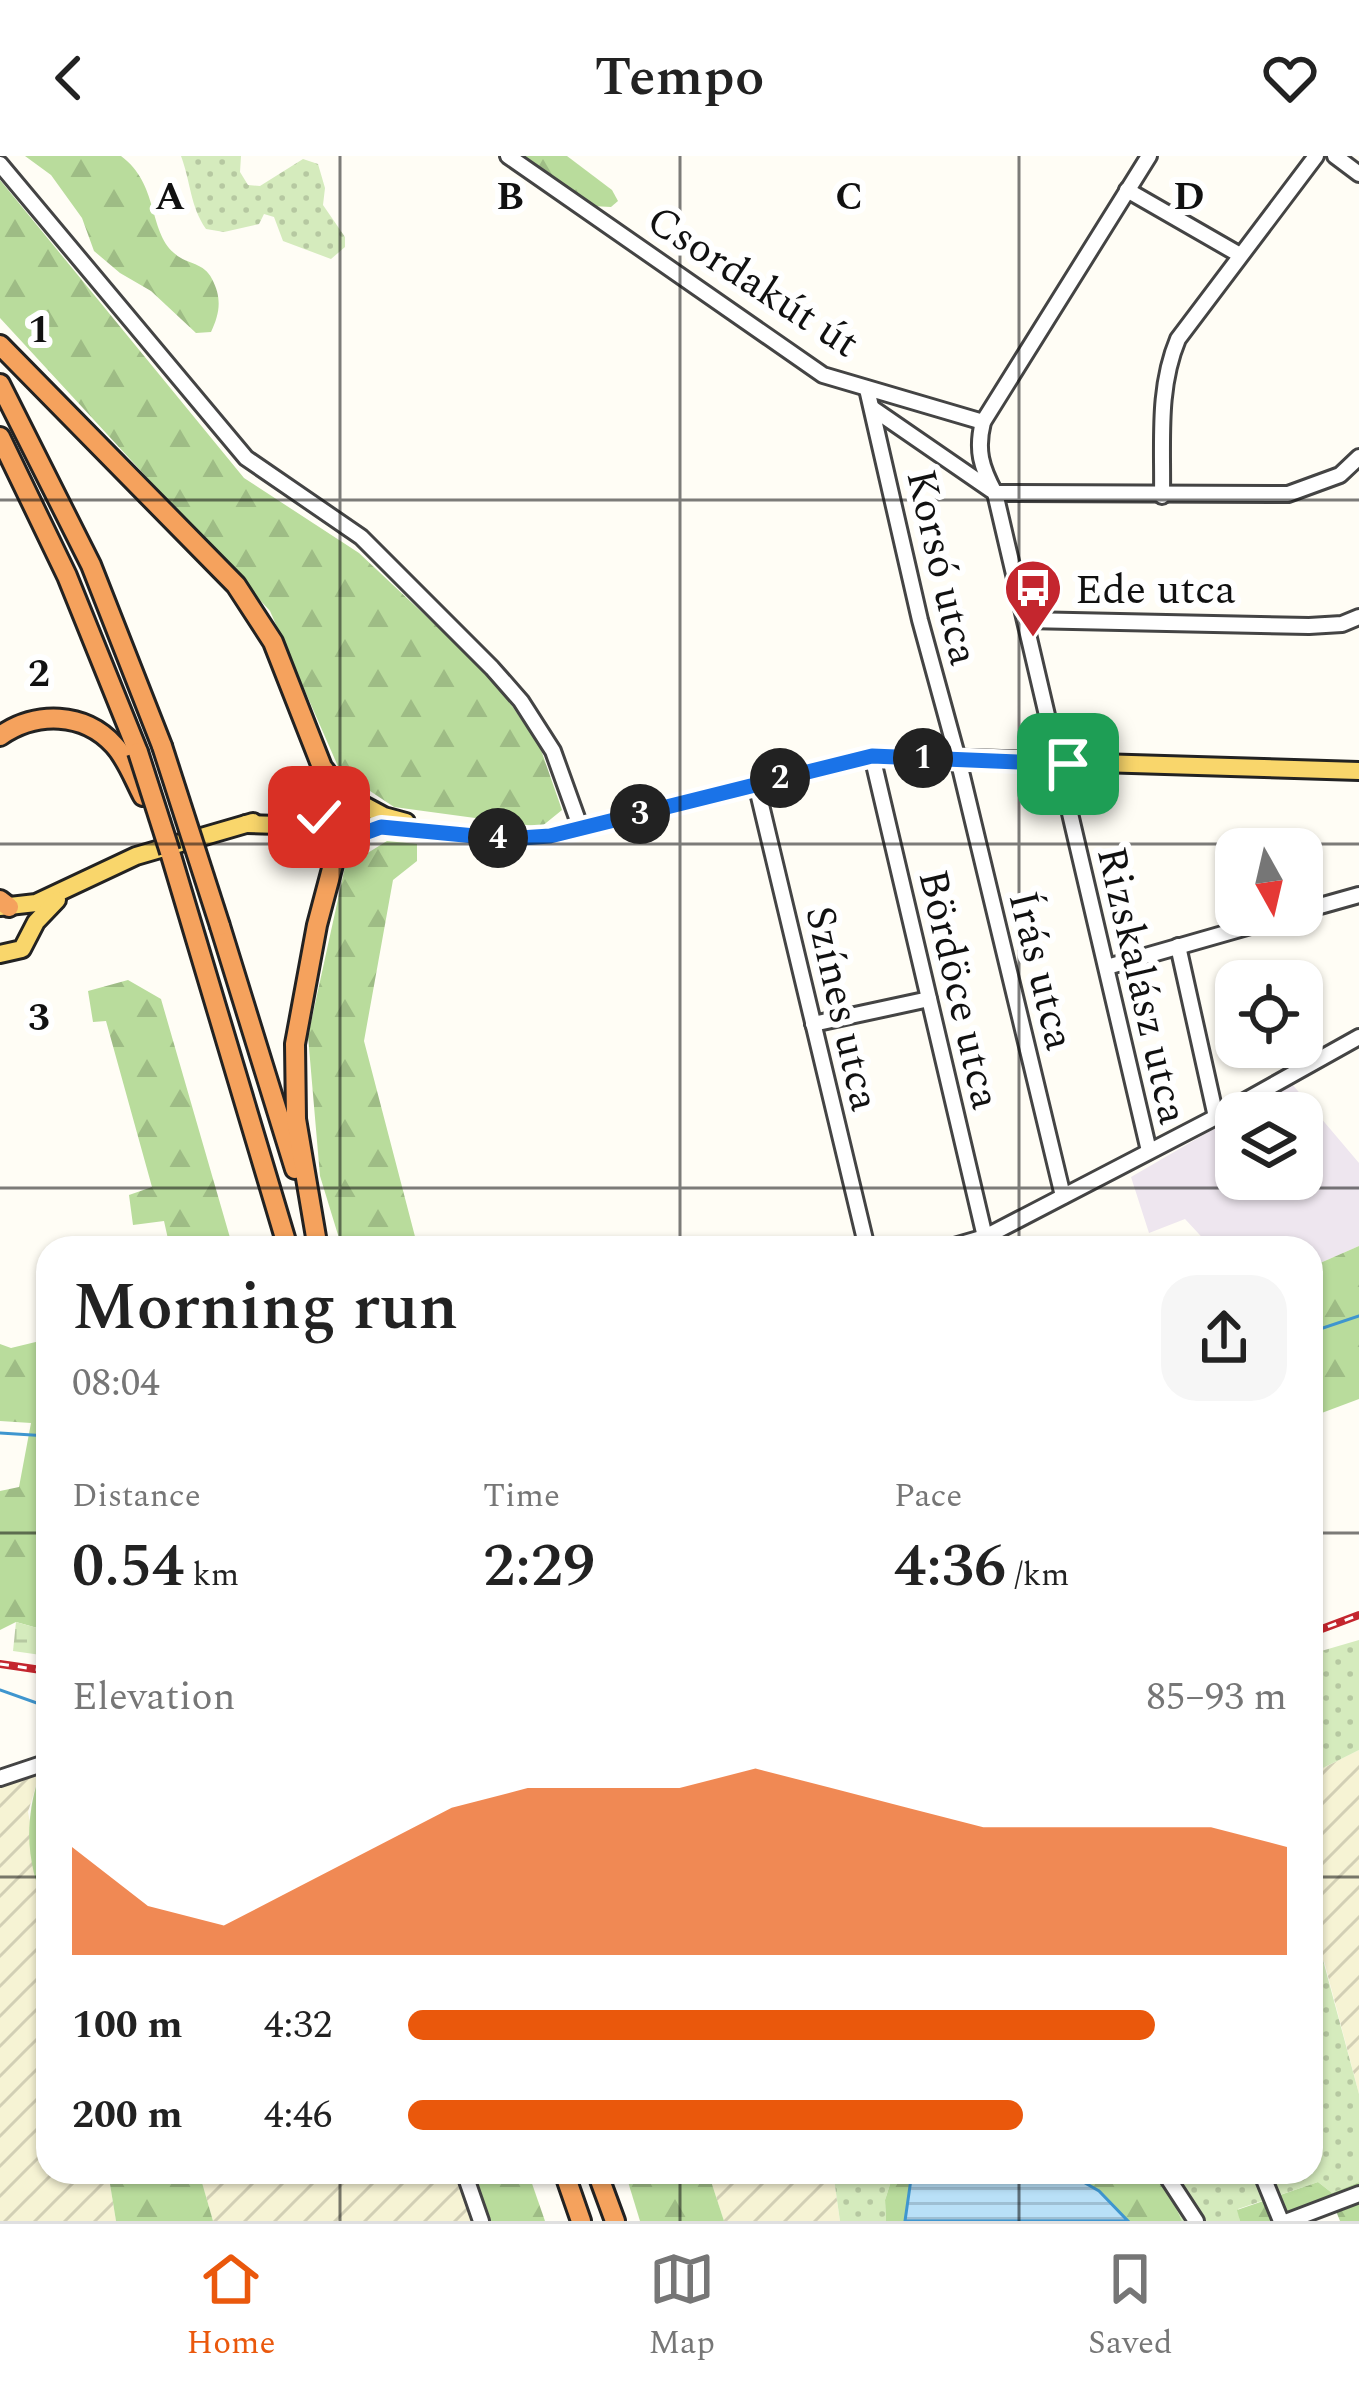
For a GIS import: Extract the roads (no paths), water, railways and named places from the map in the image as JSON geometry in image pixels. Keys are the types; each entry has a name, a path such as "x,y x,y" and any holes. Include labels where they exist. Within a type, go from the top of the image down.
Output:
{"highway":[{"path":"0,345 236,585 272,642 322,767 343,794"},
{"path":"0,384 82,546 162,746 315,1236"},
{"path":"0,437 67,575 138,752 284,1236"},
{"path":"0,736 21,723 49,718 89,726 124,757 170,852"},
{"path":"316,1236 296,1119 295,1044 330,874 338,853 355,837"},
{"path":"568,2184 581,2221"},
{"path":"601,2184 615,2221"}],"main road":[{"path":"246,824 299,824 333,840 381,827 524,839 872,756 1359,772"},
{"path":"6,906 66,891 136,856 246,824 320,810 329,799 343,794 385,816 436,830"},
{"path":"355,837 368,819 364,805"},
{"path":"320,810 322,831"},
{"path":"0,954 22,949 30,932 66,891"},
{"path":"6,906 24,916 30,932"}],"street":[{"name":"Csordakút út","path":"508,156 823,375 983,422"},
{"path":"983,422 1149,156"},
{"path":"1335,156 1359,174"},
{"path":"1162,496 1166,368 1178,339 1314,157"},
{"path":"0,164 246,458 361,537 492,668 553,751 581,829"},
{"path":"1127,190 1240,255"},
{"name":"Korsó utca","path":"867,389 920,620 958,759"},
{"path":"872,408 995,493 1288,494 1340,476 1359,457"},
{"name":"Rizskalász utca","path":"983,422 977,446 995,493 1026,620 1149,1151"},
{"path":"1026,620 1309,626 1359,617"},
{"name":"Bördöce utca","path":"872,756 985,1236"},
{"name":"Írás utca","path":"958,759 1064,1196"},
{"name":"Színes utca","path":"756,784 864,1236"},
{"path":"1323,905 1359,896"},
{"path":"1107,967 1215,936"},
{"path":"1178,946 1215,1113"},
{"path":"814,1024 929,999"},
{"path":"1262,1092 1359,1037"},
{"path":"987,1236 1215,1118"},
{"path":"0,1778 36,1767"},
{"path":"468,2184 481,2221"},
{"path":"1172,2184 1196,2221"},
{"path":"1267,2184 1285,2221 1359,2194"}],"water":[{"path":"910,2184 1087,2184 1128,2221 905,2221"}],"waterway":[{"path":"1323,1328 1359,1316"},
{"path":"0,1433 36,1435"},
{"path":"0,1690 36,1703"}],"railway":[{"path":"1323,1628 1359,1615"},
{"path":"0,1664 36,1669"}],"place":[{"name":"Ede utca","path":"1033,639"}]}
